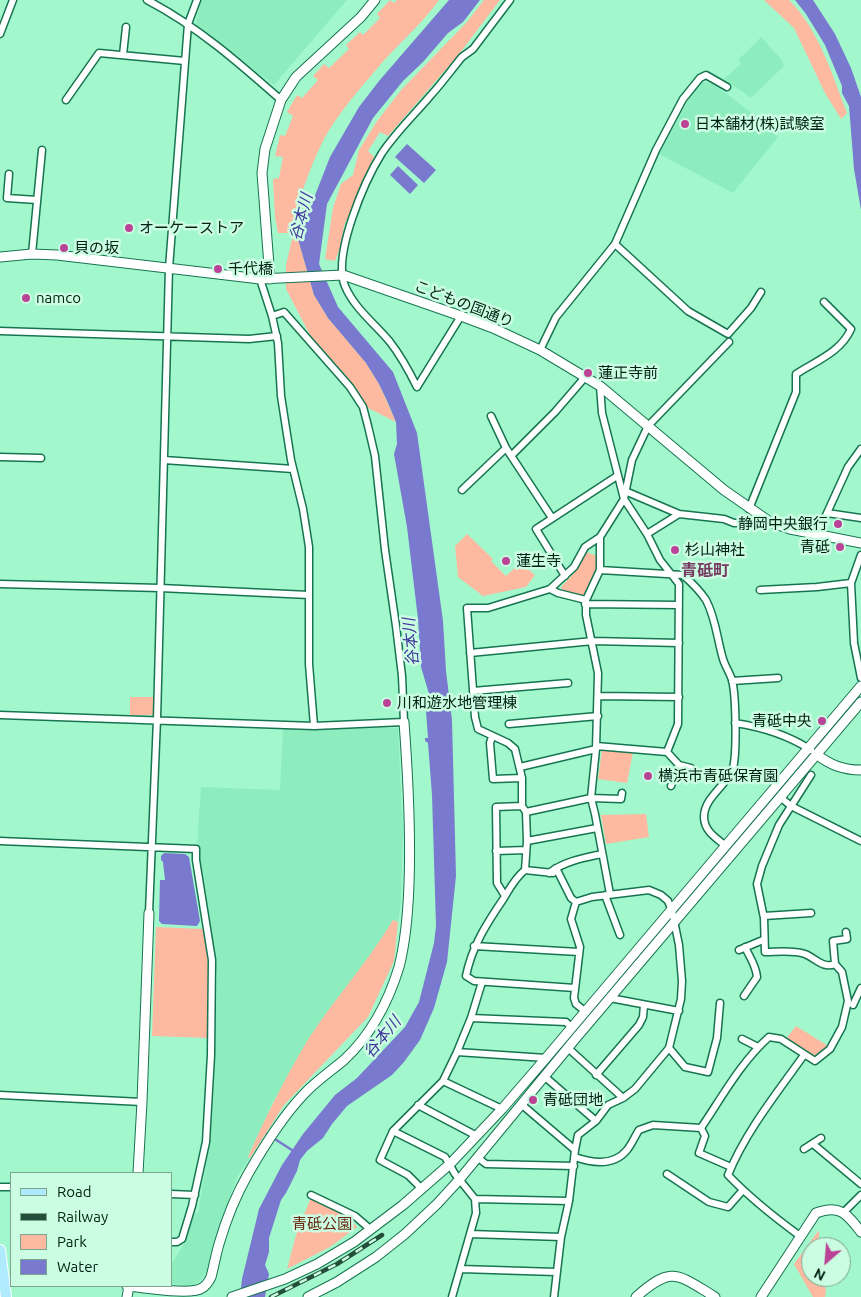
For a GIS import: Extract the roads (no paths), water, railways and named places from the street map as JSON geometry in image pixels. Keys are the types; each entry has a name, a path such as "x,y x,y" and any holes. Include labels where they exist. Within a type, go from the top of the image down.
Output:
{"main road":[{"path":"0,1255 8,1283 6,1297"}],"street":[{"path":"0,34 13,0"},
{"path":"147,0 188,24 235,60 281,100"},
{"path":"138,1172 157,719 169,268 188,24 197,0"},
{"path":"273,278 262,173 265,150 281,100 296,77 361,17 375,0"},
{"path":"462,316 418,387 396,350 352,299 341,275 342,258 347,236 361,196 382,154 462,57 473,49 510,0"},
{"path":"123,55 126,27"},
{"path":"66,100 99,53 185,61"},
{"path":"540,350 556,316 615,244 656,150 683,99 700,78 706,75 727,87"},
{"path":"32,254 42,150"},
{"path":"9,174 7,198 37,200"},
{"path":"615,244 688,311 728,334 751,308 761,292"},
{"name":"こどもの国通り","path":"0,257 32,254 57,255 260,279 341,275 462,316 540,350 600,386 749,509 770,522 790,529 861,543"},
{"path":"260,279 277,336 281,396 293,469 303,509 309,547 309,664 314,726"},
{"path":"749,509 796,392 796,374 840,347 851,329 824,302"},
{"path":"140,1287 188,1291 199,1290 206,1285 210,1278 220,1240 237,1196 261,1153 294,1104 343,1061 376,1022 399,965 405,938 410,875 408,783 396,626 384,542 375,456 364,410 350,387 284,312 272,316"},
{"path":"0,332 248,339 277,336"},
{"path":"575,988 482,982 474,981 466,976 474,946 518,876 525,870 527,841 522,778 515,749 508,743 478,729 474,717 467,608 488,608 550,589 574,567 585,547 600,537 624,499 632,460 648,426 729,342"},
{"path":"512,455 555,412 586,376"},
{"path":"600,386 602,413 624,499 647,534 660,560 679,584 678,724 667,752"},
{"path":"491,416 506,448 552,518"},
{"path":"462,490 506,448"},
{"path":"817,534 848,467 861,449"},
{"path":"0,457 41,458"},
{"path":"164,460 293,469"},
{"path":"565,576 536,529 618,476"},
{"path":"625,490 679,514 724,519 734,523 770,522"},
{"path":"827,512 861,519"},
{"path":"647,534 679,514"},
{"path":"600,537 600,570 586,602 586,615 593,641 598,673 598,716 591,798 602,854 607,894 620,935"},
{"path":"861,554 851,583 854,643 861,678"},
{"path":"600,570 683,574 704,598 711,611 723,658 732,681 735,723 734,757 733,768 726,780 710,799 704,811 704,819 708,831 726,846"},
{"path":"760,590 851,583"},
{"path":"0,584 160,588 309,595"},
{"path":"550,589 586,602 679,605"},
{"path":"470,653 593,641 679,643"},
{"path":"732,681 778,678"},
{"path":"473,691 568,683"},
{"path":"308,1297 344,1278 393,1244 420,1221 459,1180 544,1076 780,797 861,686"},
{"path":"598,696 679,697"},
{"path":"232,1297 281,1280 317,1264 354,1242 422,1189 450,1164 502,1109 726,846 812,751 861,702"},
{"path":"0,714 314,726 404,722"},
{"path":"509,724 598,716"},
{"path":"735,723 751,725 773,732 799,742 824,760 837,766 861,770"},
{"path":"492,737 490,743 493,779 522,778"},
{"path":"520,767 596,747 667,752 679,765 691,768"},
{"path":"671,786 679,765"},
{"path":"811,775 779,825 768,848 760,875 758,884 764,916 763,940 765,952 798,952 820,963 831,966 835,964"},
{"path":"505,896 498,883 496,807 524,809 591,798 621,799 622,794"},
{"path":"780,797 791,806 861,841"},
{"path":"527,841 597,828"},
{"path":"0,841 196,849 196,860 210,946 213,988 209,1101 206,1142 195,1195 182,1239 172,1242"},
{"path":"496,851 526,850"},
{"path":"525,870 549,873 558,871 575,860 602,854"},
{"path":"558,871 571,898 576,902"},
{"path":"554,1297 561,1237 569,1201 578,1135 596,1122 608,1105 623,1098 635,1089 669,1048 679,1011 682,981 679,945 672,911 668,901 661,895 649,890 607,894 576,902"},
{"path":"576,902 571,918 580,947 574,998 576,1004 586,1012"},
{"path":"764,916 812,914"},
{"path":"702,1128 728,1086 758,1047 769,1037 781,1039 815,1062 830,1049 842,1027 848,1001 842,972 835,964 833,941 847,939 846,932"},
{"path":"744,996 757,977 756,966 742,948 763,940"},
{"path":"474,946 579,952"},
{"path":"422,1189 408,1175 380,1160 393,1131 444,1081 471,1018 482,982"},
{"path":"853,1005 861,988"},
{"path":"610,998 679,1011"},
{"path":"669,1048 685,1067 708,1072 717,1038 720,1002"},
{"path":"596,1075 639,1025 644,1005"},
{"path":"471,1018 566,1022 572,1028"},
{"path":"742,1039 758,1047"},
{"path":"568,1048 623,1098"},
{"path":"457,1052 546,1058"},
{"path":"800,1236 771,1215 728,1174 764,1112 804,1055"},
{"path":"544,1076 596,1122"},
{"path":"444,1081 502,1109"},
{"path":"0,1095 142,1102"},
{"path":"521,1104 575,1154 597,1163 612,1159 627,1150 639,1130 653,1125 702,1128"},
{"path":"418,1105 477,1136"},
{"path":"702,1128 705,1136 699,1153 731,1167"},
{"path":"393,1131 438,1152 450,1164 459,1180 475,1199 476,1213 452,1297"},
{"path":"804,1149 820,1138"},
{"path":"813,1144 861,1184"},
{"path":"477,1157 486,1164 574,1166"},
{"path":"667,1174 709,1202 728,1207 743,1190"},
{"path":"172,1194 195,1195"},
{"path":"311,1195 355,1216 370,1229"},
{"path":"843,1213 861,1195"},
{"path":"475,1199 569,1201"},
{"path":"762,1297 816,1213 827,1209 843,1213 861,1232"},
{"path":"470,1234 561,1237"},
{"path":"461,1268 556,1272"},
{"path":"636,1297 660,1278 673,1275 688,1280 715,1297"}],"water":[{"path":"449,0 480,0 463,22 448,33 423,62 403,81 373,118 327,204 319,264 338,307 393,372 417,433 443,621 446,671 452,720 456,876 447,962 434,1008 420,1040 404,1062 392,1075 347,1106 323,1138 307,1151 300,1160 297,1171 281,1200 269,1238 269,1252 265,1265 269,1274 265,1297 240,1297 242,1279 259,1209 282,1165 303,1134 335,1095 357,1078 405,1027 419,1002 434,943 436,926 432,795 428,743 425,741 425,738 428,738 426,711 430,697 421,667 418,619 407,527 394,454 397,444 396,422 379,384 366,363 328,318 314,295 298,239 330,157 359,107"},
{"path":"795,0 813,0 835,34 851,68 861,97 861,210 854,169 849,106 842,93 842,86 825,45"},
{"path":"407,144 436,170 424,183 395,157"},
{"path":"398,166 418,185 410,194 390,175"},
{"path":"164,853 185,854 189,857 200,921 197,926 162,924 159,921 160,880 165,880 163,862 161,860 161,856"}],"waterway":[{"path":"267,1134 295,1152"}],"railway":[{"path":"271,1297 337,1264 382,1235"}],"place":[{"name":"日本舗材(株)試験室","path":"685,124"},
{"name":"オーケーストア","path":"129,228"},
{"name":"貝の坂","path":"64,248"},
{"name":"千代橋","path":"218,269"},
{"name":"namco","path":"26,298"},
{"name":"蓮正寺前","path":"588,373"},
{"name":"静岡中央銀行","path":"838,524"},
{"name":"青砥","path":"840,547"},
{"name":"杉山神社","path":"675,550"},
{"name":"蓮生寺","path":"506,561"},
{"name":"川和遊水地管理棟","path":"387,703"},
{"name":"青砥中央","path":"822,721"},
{"name":"横浜市青砥保育園","path":"648,776"},
{"name":"青砥団地","path":"533,1100"}],"district":[{"name":"青砥町","path":"705,571"}],"water label":[{"name":"谷本川","path":"301,217"},
{"name":"谷本川","path":"411,642"},
{"name":"谷本川","path":"382,1037"}],"park label":[{"name":"青砥公園","path":"322,1224"}]}
